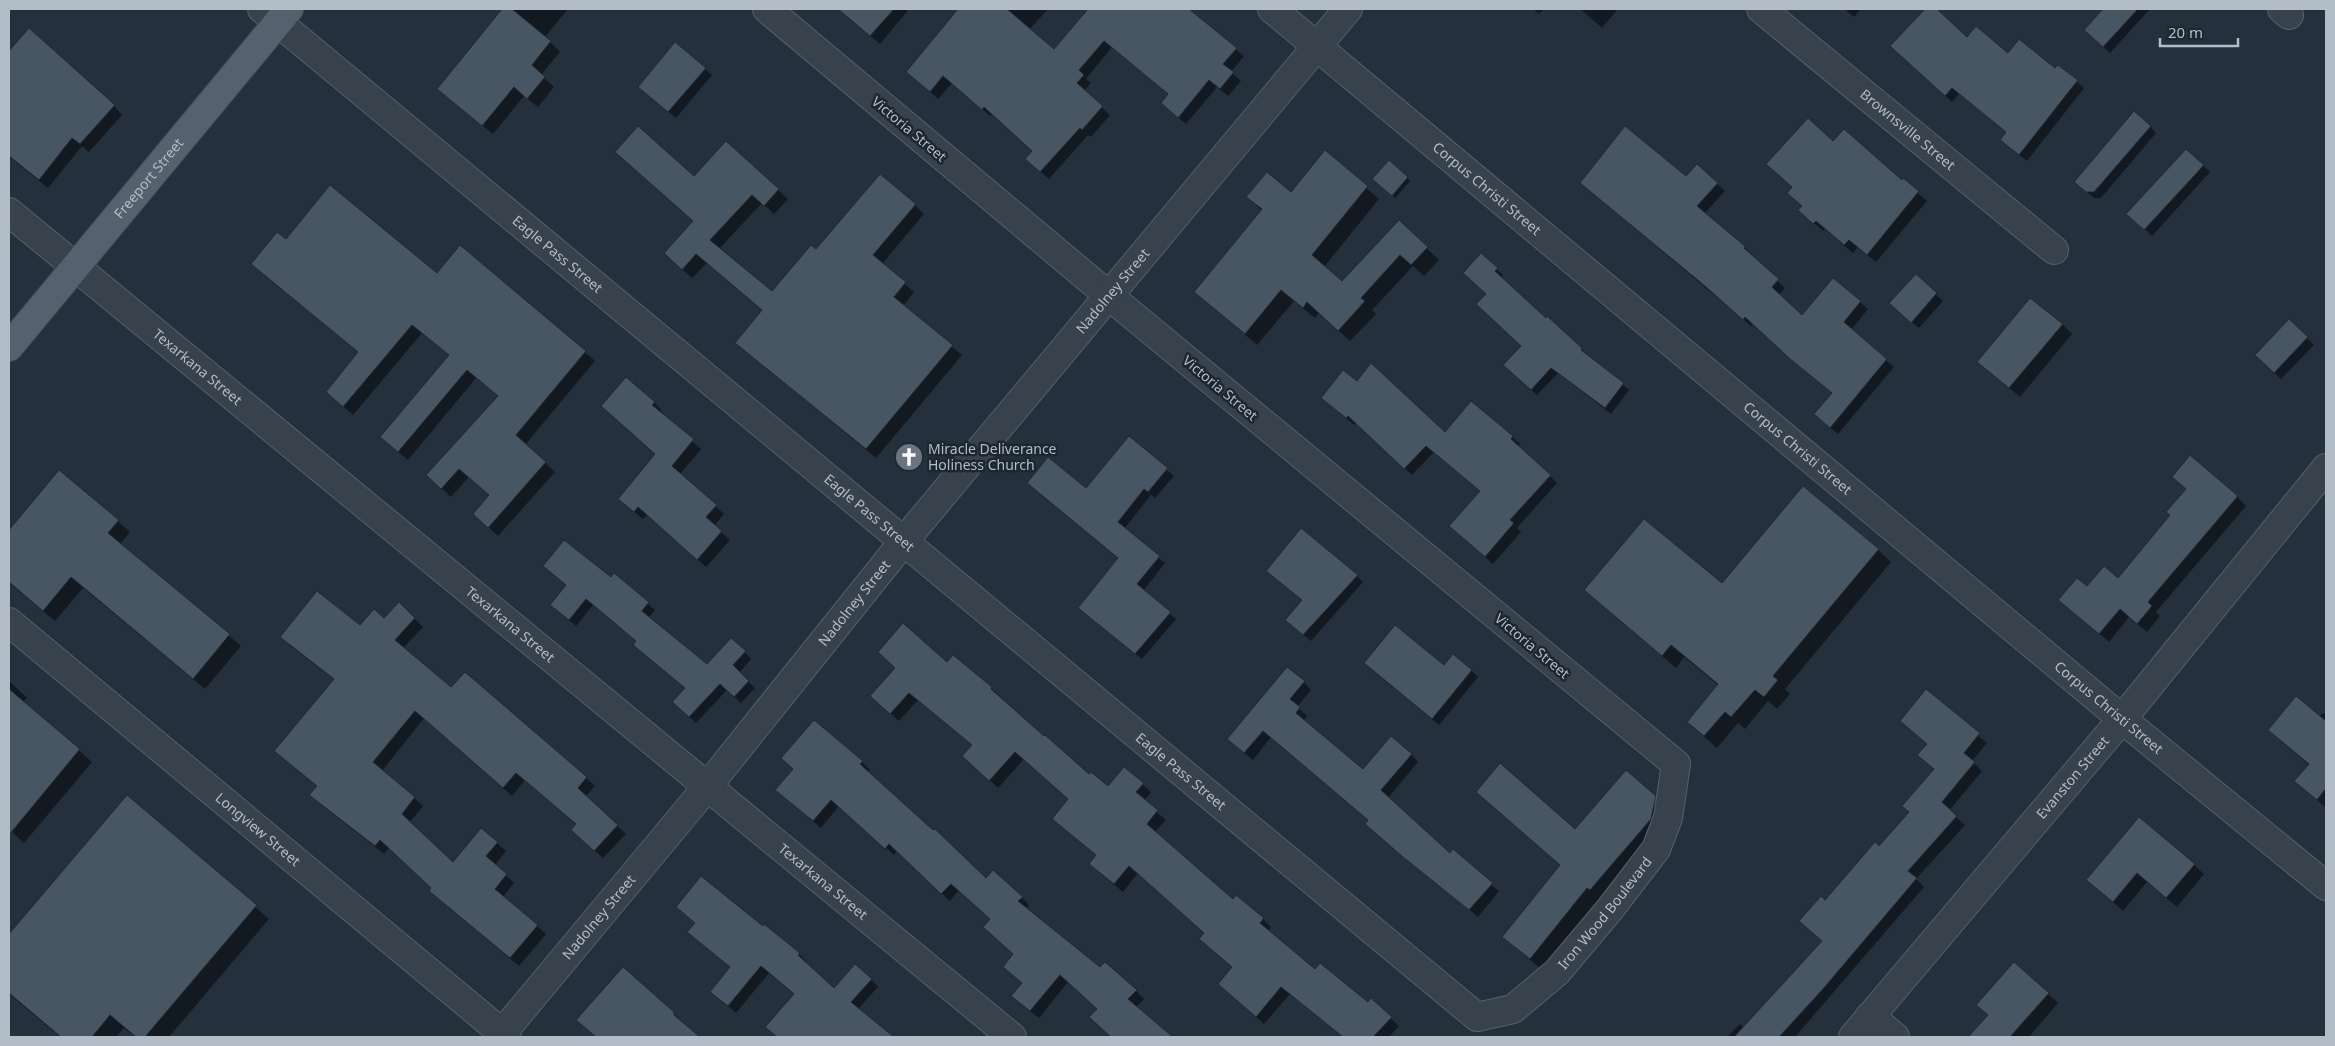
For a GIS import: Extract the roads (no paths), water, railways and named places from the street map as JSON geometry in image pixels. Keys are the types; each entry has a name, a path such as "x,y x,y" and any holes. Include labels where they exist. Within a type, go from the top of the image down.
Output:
{"main road":[{"name":"Freeport Street","path":"9,347 75,267 276,13"}],"street":[{"name":"Victoria Street","path":"767,9 1108,296 1676,764"},
{"name":"Corpus Christi Street","path":"1272,9 2122,719 2326,886"},
{"name":"Nadolney Street","path":"503,1036 707,787 904,541 1348,9"},
{"name":"Brownsville Street","path":"1761,9 2054,250"},
{"name":"Eagle Pass Street","path":"276,13 904,541 1477,1017"},
{"name":"Texarkana Street","path":"9,212 1012,1037"},
{"name":"Evanston Street","path":"1853,1037 2122,719 2326,468"},
{"name":"Longview Street","path":"9,622 503,1036"},
{"name":"Iron Wood Boulevard","path":"1477,1017 1513,1009 1557,972 1610,909 1656,849 1668,818 1676,764"},
{"path":"1870,1016 1896,1037"}],"place":[{"name":"Miracle Deliverance Holiness Church","path":"909,457"}]}
